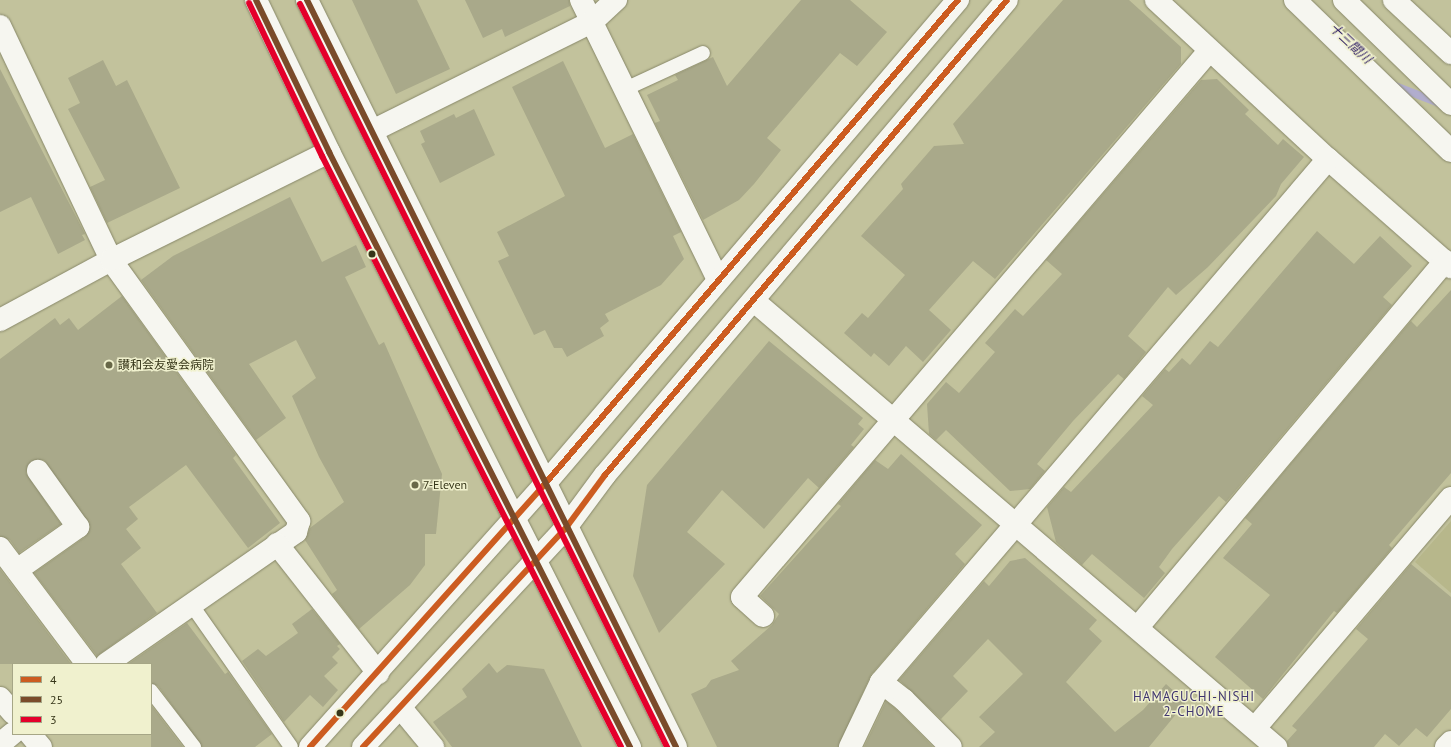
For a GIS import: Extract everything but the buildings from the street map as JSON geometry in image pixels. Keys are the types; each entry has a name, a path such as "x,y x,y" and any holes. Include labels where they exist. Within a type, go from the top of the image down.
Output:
{"main road":[{"path":"256,0 329,152 514,520 537,560 630,747"},
{"path":"307,0 565,529 676,747"},
{"path":"581,0 623,90 718,280"},
{"path":"372,131 592,22 616,0"},
{"path":"310,747 514,520 958,0"},
{"path":"362,747 565,529 605,475 754,301 1007,0"},
{"path":"1138,628 1448,264 1328,159 1209,51 1156,0"},
{"path":"1295,0 1451,151"},
{"path":"1344,0 1451,104"},
{"path":"1394,0 1451,53"},
{"path":"0,26 111,260 299,521 296,532 191,604 119,660"},
{"path":"763,616 742,597 1209,51"},
{"path":"0,320 111,260 329,152"},
{"path":"850,747 881,682 1328,159"},
{"path":"754,301 893,422 1138,628 1276,747"},
{"path":"17,570 78,527 38,471"},
{"path":"1255,728 1451,498"},
{"path":"277,544 378,673"},
{"path":"0,548 85,663"},
{"path":"881,682 904,700 951,747"},
{"path":"0,698 12,712"},
{"path":"400,707 433,747"},
{"path":"0,744 12,735"},
{"path":"31,735 41,747"},
{"path":"1446,747 1451,742"}],"lane":[{"path":"623,90 702,53"},
{"path":"191,604 291,747"},
{"path":"152,692 194,747"}],"green space":[{"path":"1451,521 1451,593 1415,562"}],"waterway":[{"name":"十三間川","path":"1395,86 1442,104"}],"transit line":[{"name":"25","path":"256,0 329,152 630,747"},
{"name":"25","path":"307,0 676,747"},
{"name":"4","path":"310,747 544,485 958,0"},
{"name":"4","path":"363,747 565,529 605,475 1007,0"},
{"name":"3","path":"249,3 322,156 621,747"},
{"name":"3","path":"300,4 667,747"}],"place":[{"name":"讃和会友愛会病院","path":"109,365"},
{"name":"7-Eleven","path":"415,485"}],"district":[{"name":"HAMAGUCHI-NISHI 2-CHOME","path":"1194,706"}]}
